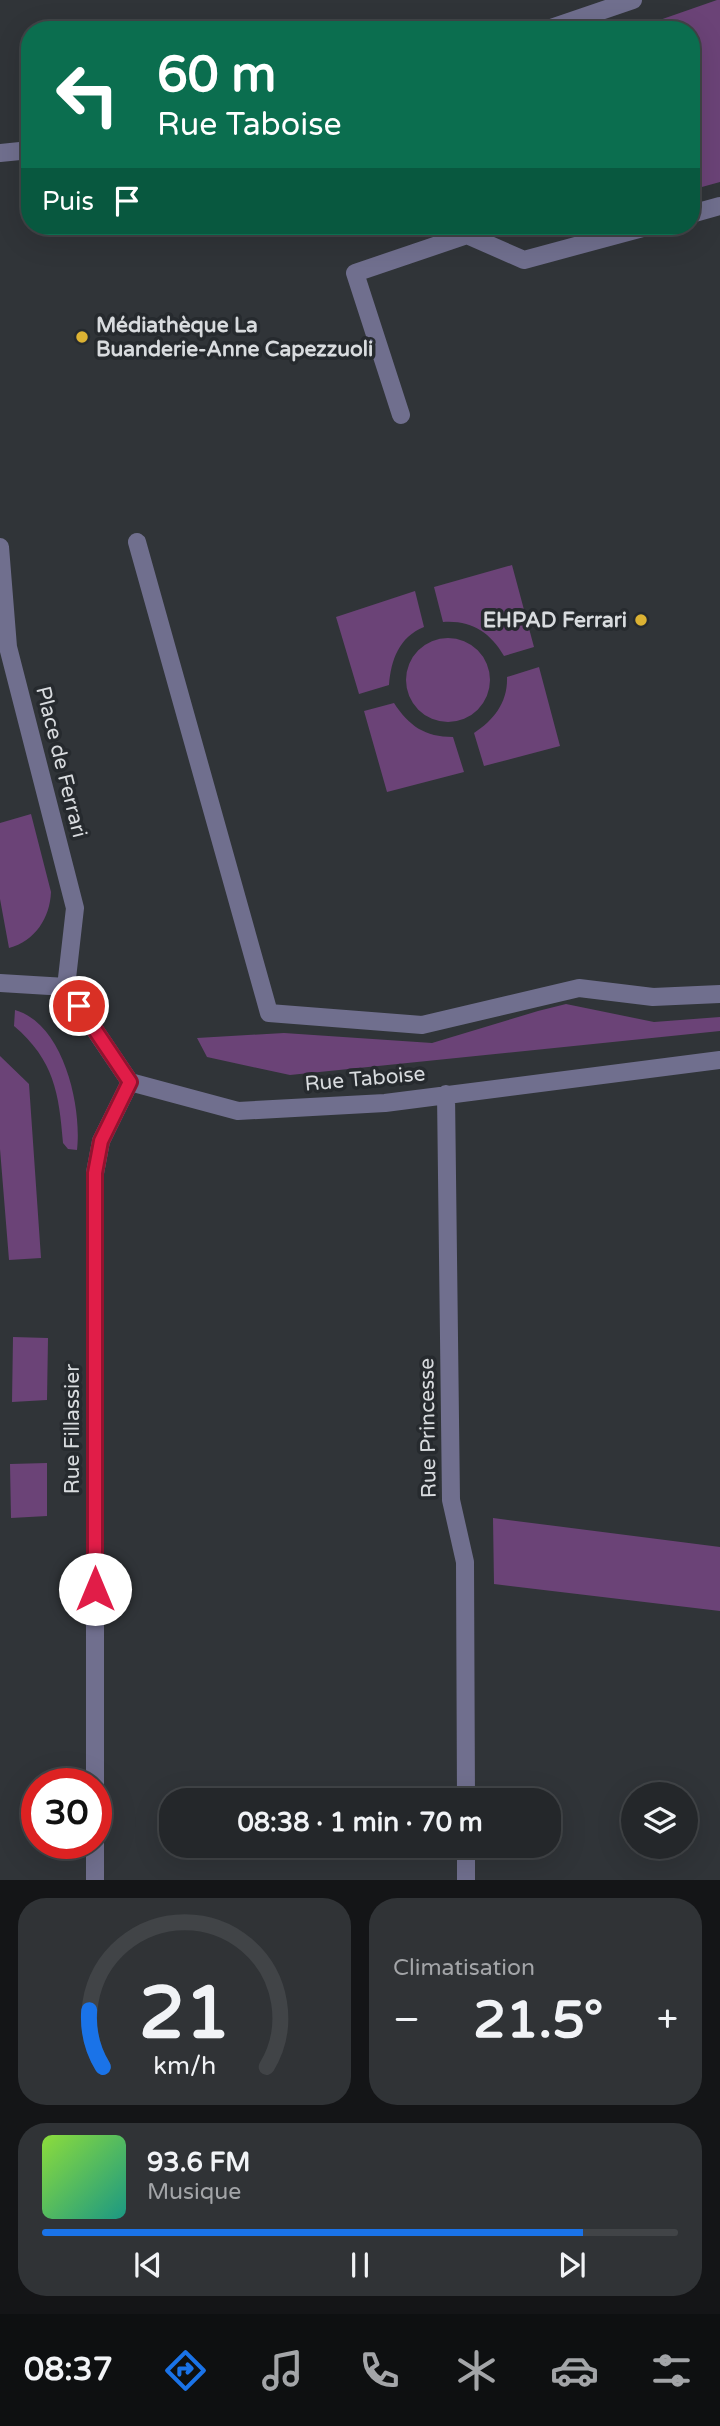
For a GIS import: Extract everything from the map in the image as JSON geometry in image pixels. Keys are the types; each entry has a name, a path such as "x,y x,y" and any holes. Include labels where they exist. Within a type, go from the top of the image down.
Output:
{"street":[{"path":"571,21 633,0"},
{"path":"0,153 21,151"},
{"path":"700,212 720,206"},
{"path":"401,415 355,273 464,235"},
{"path":"469,235 524,260 617,235"},
{"path":"137,542 269,1013 422,1025 579,988 653,998 720,995"},
{"name":"Place de Ferrari","path":"0,547 8,647 75,908 66,986"},
{"path":"0,983 66,986 130,1082"},
{"name":"Rue Taboise","path":"130,1082 238,1111 384,1103 720,1060"},
{"name":"Rue Fillassier","path":"95,1768 95,1173 101,1141 130,1082"},
{"name":"Rue Princesse","path":"446,1094 451,1500 465,1562 466,1788"},
{"path":"466,1858 466,1880"},
{"path":"95,1859 95,1880"}],"shaded area":[{"path":"720,0 720,182 700,188 700,21 657,21"},
{"path":"512,565 534,647 504,656 479,629 462,623 443,622 434,587"},
{"path":"415,591 424,627 402,643 394,658 389,685 359,694 336,617"},
{"path":"440,638 456,638 472,645 483,656 490,672 487,696 478,710 456,722 440,722 424,715 413,704 406,688 406,672 413,656 424,645"},
{"path":"539,667 560,746 484,766 474,733 488,722 498,709 505,694 507,677"},
{"path":"394,703 419,729 434,735 453,737 464,772 387,792 364,711"},
{"path":"31,814 51,892 50,902 44,919 33,934 9,948 0,899 0,823"},
{"path":"566,1004 654,1022 720,1017 720,1031 290,1075 207,1057 197,1038 284,1033 432,1043"},
{"path":"15,1010 32,1018 46,1032 66,1069 76,1112 77,1150 68,1149 63,1143 52,1078 38,1052 14,1026"},
{"path":"0,1056 29,1084 41,1258 9,1260 0,1149"},
{"path":"13,1337 48,1338 47,1400 12,1402"},
{"path":"47,1463 47,1516 11,1518 10,1464"},
{"path":"493,1518 720,1547 720,1611 494,1584"}],"place":[{"name":"Médiathèque La Buanderie-Anne Capezzuoli","path":"82,337"},
{"name":"EHPAD Ferrari","path":"641,620"}],"route":[{"path":"79,1006 130,1082 101,1141 95,1173 95,1589"}]}
